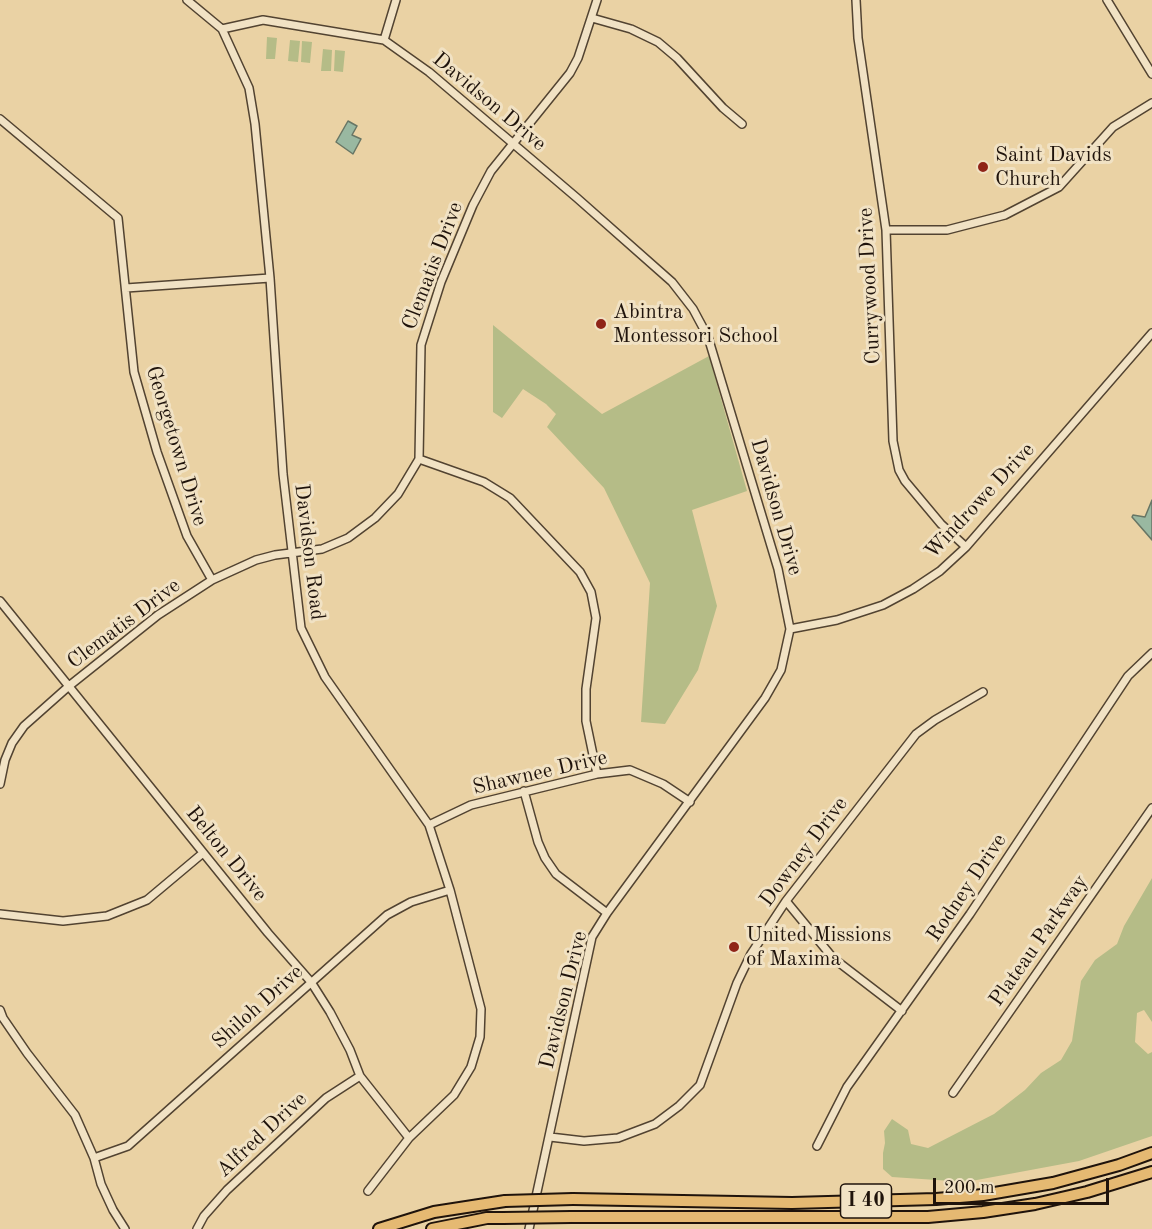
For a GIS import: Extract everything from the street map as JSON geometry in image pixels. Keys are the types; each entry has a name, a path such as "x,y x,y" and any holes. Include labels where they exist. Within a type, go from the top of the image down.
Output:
{"highway":[{"name":"I 40","path":"379,1229 434,1212 505,1201 573,1199 792,1203 936,1199 984,1195 1053,1183 1119,1165 1152,1153"},
{"name":"I 40","path":"432,1229 487,1218 928,1217 1035,1204 1087,1192 1152,1172"}],"street":[{"name":"Davidson Road","path":"187,0 222,29 249,88 255,124 270,278 283,474 301,628 314,656 340,700 429,825 450,890 481,1009 480,1037 471,1067 454,1095 409,1138 369,1191"},
{"path":"384,40 396,0"},
{"name":"Clematis Drive","path":"0,784 5,760 16,736 39,711 158,615 212,580 256,560 322,549 348,538 365,526 398,494 419,459 420,345 441,282 473,204 491,171 570,73 578,58 597,0"},
{"name":"Currywood Drive","path":"856,0 858,38 886,230 893,441 899,470 921,501 966,547"},
{"path":"1107,0 1152,74"},
{"path":"592,18 631,29 658,42 677,58 723,108 742,124"},
{"name":"Davidson Drive","path":"222,29 263,20 384,40 429,72 672,282 693,309 708,337 778,569 790,629 781,670 765,698 607,913 592,937 529,1229"},
{"path":"886,230 947,230 1005,215 1059,187 1113,127 1152,103"},
{"name":"Georgetown Drive","path":"0,118 118,218 134,372 154,444 187,536 212,580"},
{"path":"126,288 270,278"},
{"name":"Windrowe Drive","path":"790,629 837,620 883,605 931,577 966,547 1152,333"},
{"path":"419,459 484,482 510,498 580,572 591,592 596,618 586,689 586,721 597,774"},
{"name":"Belton Drive","path":"0,601 203,853 311,982 350,1050 360,1076 409,1138"},
{"name":"Rodney Drive","path":"817,1146 848,1087 970,914 1128,676 1152,653"},
{"name":"Downey Drive","path":"550,1137 584,1141 618,1138 655,1124 679,1106 700,1085 737,983 751,954 786,901 916,734 983,692"},
{"name":"Shawnee Drive","path":"429,825 471,805 597,774 630,770 663,784 690,802"},
{"path":"524,791 538,842 545,858 556,874 607,913"},
{"name":"Plateau Parkway","path":"953,1093 1152,808"},
{"path":"0,914 63,921 107,916 147,900 203,853"},
{"name":"Shiloh Drive","path":"94,1158 128,1146 387,915 411,902 450,890"},
{"path":"786,901 833,958 902,1011"},
{"path":"0,1010 27,1053 75,1115 94,1158 101,1184 112,1210 125,1229"},
{"name":"Alfred Drive","path":"197,1229 204,1216 227,1190 326,1098 360,1076"}],"shaded area":[{"path":"267,37 277,38 275,59 266,59"},
{"path":"290,40 300,41 298,62 288,61"},
{"path":"302,41 312,42 310,63 301,62"},
{"path":"323,49 332,50 331,71 321,71"},
{"path":"335,50 345,51 343,72 334,71"},
{"path":"348,121 357,126 352,135 361,139 353,154 336,142"},
{"path":"493,325 602,414 709,356 747,491 692,510 717,606 698,670 665,724 641,722 650,583 604,488 547,427 556,414 546,404 523,389 502,418 493,412"},
{"path":"1152,500 1152,540 1132,517 1133,515 1145,517"},
{"path":"1152,878 1152,1022 1144,1010 1137,1013 1135,1042 1148,1054 1152,1052 1152,1136 1079,1161 966,1182 892,1177 883,1169 884,1131 892,1119 908,1130 911,1144 928,1148 994,1114 1025,1090 1041,1073 1061,1060 1072,1041 1081,981 1095,960 1117,944 1124,926"}],"place":[{"name":"Saint Davids Church","path":"983,167"},
{"name":"Abintra Montessori School","path":"601,324"},
{"name":"United Missions of Maxima","path":"734,947"}]}
